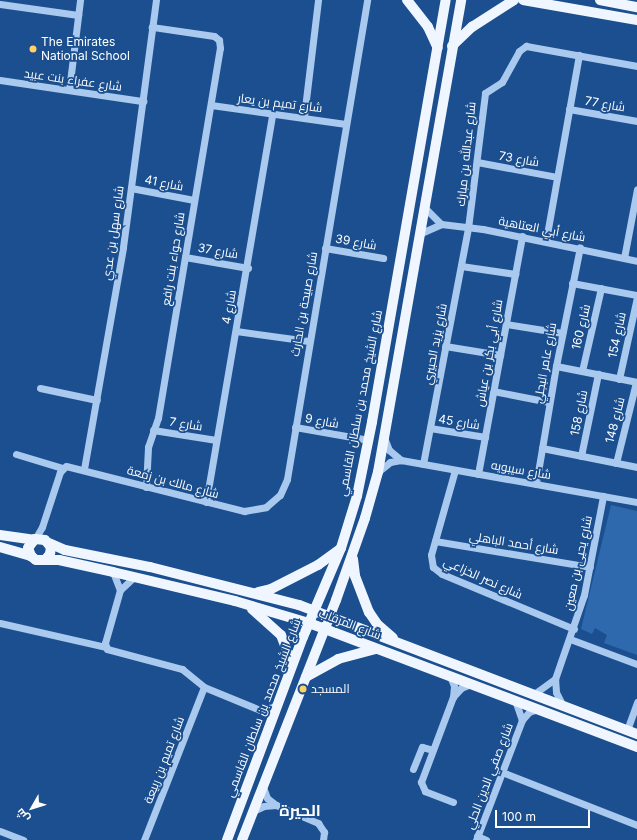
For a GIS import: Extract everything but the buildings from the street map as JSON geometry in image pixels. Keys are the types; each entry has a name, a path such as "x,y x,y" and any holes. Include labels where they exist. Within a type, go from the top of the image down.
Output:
{"main road":[{"path":"407,0 428,27 438,48"},
{"name":"شارع الشيخ محمد بن سلطان القاسمي","path":"227,840 309,623 341,548 357,496 369,440 446,0"},
{"path":"242,840 330,617 352,556 378,472 385,440 419,234 461,0"},
{"path":"452,46 472,27 514,0"},
{"path":"523,0 637,20"},
{"path":"600,0 637,7"},
{"path":"0,535 48,542 50,554 45,560 39,561 31,556 0,547"},
{"path":"31,556 28,548 34,540"},
{"name":"شارع المرقاب","path":"48,542 65,550 126,561 256,592 314,611 562,704 637,734"},
{"path":"256,592 270,589 318,565 341,548"},
{"path":"352,556 355,576 372,618 401,644"},
{"name":"شارع المرقاب","path":"45,560 134,577 246,604 309,623 637,747"},
{"path":"246,604 271,624 281,635 288,653 290,673"},
{"path":"306,677 338,660 359,652 379,649"}],"street":[{"path":"69,90 80,0"},
{"name":"شارع سهل بن عدي","path":"84,469 97,400 131,188 156,0"},
{"path":"304,116 318,0"},
{"name":"شارع صبيحة بن الحارث","path":"258,510 273,502 284,488 366,0"},
{"path":"0,4 78,15"},
{"name":"شارع حواء بنت رافع","path":"146,487 148,447 158,418 220,48 219,40 214,36 152,27"},
{"name":"شارع عبدالله بن مبارك","path":"468,228 478,162 483,97 488,90 505,79 521,49 530,46 637,66"},
{"path":"546,240 579,55"},
{"name":"شارع عفراء بنت عبيد","path":"0,80 143,101"},
{"name":"شارع تميم بن يعار","path":"211,105 272,115 304,116 346,124"},
{"name":"شارع 77","path":"569,109 637,121"},
{"name":"شارع 4","path":"206,502 248,268 272,115"},
{"name":"شارع 73","path":"478,162 557,177"},
{"name":"شارع 41","path":"131,188 194,200"},
{"path":"624,258 634,221 637,189"},
{"path":"419,234 441,224 424,207"},
{"name":"شارع أبي العتاهية","path":"441,224 546,240 637,261"},
{"name":"شارع يزيد الحبيري","path":"423,464 468,228"},
{"name":"شارع أبي بكر بن عياش","path":"478,474 522,236"},
{"name":"شارع عامر البجلي","path":"536,484 549,402 580,247"},
{"name":"شارع 39","path":"325,248 383,258"},
{"name":"شارع 37","path":"185,257 248,268"},
{"path":"461,266 515,274"},
{"path":"572,283 637,296"},
{"name":"شارع 160","path":"582,371 601,288"},
{"name":"شارع 154","path":"619,379 637,296"},
{"path":"506,324 562,333"},
{"path":"236,331 308,341"},
{"path":"445,346 500,355"},
{"path":"556,366 636,382"},
{"name":"شارع 158","path":"581,456 598,374"},
{"name":"شارع 148","path":"616,463 636,382"},
{"path":"40,388 97,400"},
{"path":"494,391 549,402"},
{"name":"شارع 9","path":"295,427 369,440"},
{"name":"شارع 45","path":"430,428 485,437"},
{"name":"شارع 7","path":"153,430 216,440"},
{"path":"385,440 389,450 401,460"},
{"path":"542,448 637,467"},
{"name":"شارع مالك بن زمعة","path":"16,454 62,468 71,466 84,469 146,487 244,511 258,510"},
{"path":"378,472 390,462 401,460"},
{"name":"شارع سيبويه","path":"401,460 637,502"},
{"path":"34,540 49,507 62,468"},
{"name":"شارع نصر الخزاعي","path":"455,470 430,559 433,567 438,573 574,628"},
{"name":"شارع يحيى بن معين","path":"555,679 574,628 590,567 603,496"},
{"path":"48,542 46,532 49,507"},
{"name":"شارع أحمد الباهلي","path":"435,541 590,567"},
{"path":"113,572 120,590"},
{"path":"106,647 120,590 134,577"},
{"path":"0,623 106,647 111,650 182,670 204,687 260,710 270,724"},
{"path":"570,639 637,664"},
{"path":"450,676 454,686 453,697 433,750 422,787 427,792 453,802"},
{"path":"534,694 555,679"},
{"path":"555,679 556,692 562,704"},
{"path":"453,697 461,688 471,684"},
{"name":"شارع تميم بن ربيعة","path":"144,840 204,687"},
{"name":"شارع صفي الدين الحلي","path":"515,700 522,720"},
{"path":"627,730 637,702"},
{"path":"260,710 277,706"},
{"name":"شارع صفي الدين الحلي","path":"477,838 522,720 528,712 538,709"},
{"path":"413,768 421,748 433,750"},
{"path":"502,772 637,825"},
{"path":"263,787 267,798 276,805 314,821 322,827 323,840"},
{"path":"253,811 264,806 276,805"},
{"path":"0,831 23,840"},
{"path":"477,838 486,840"}],"shaded area":[{"path":"611,505 637,511 637,655 604,643 607,635 595,628 592,634 581,629"}],"place":[{"name":"The Emirates National School","path":"33,49"},
{"name":"المسجد","path":"303,689"}],"district":[{"name":"الحيرة","path":"300,810"}]}
